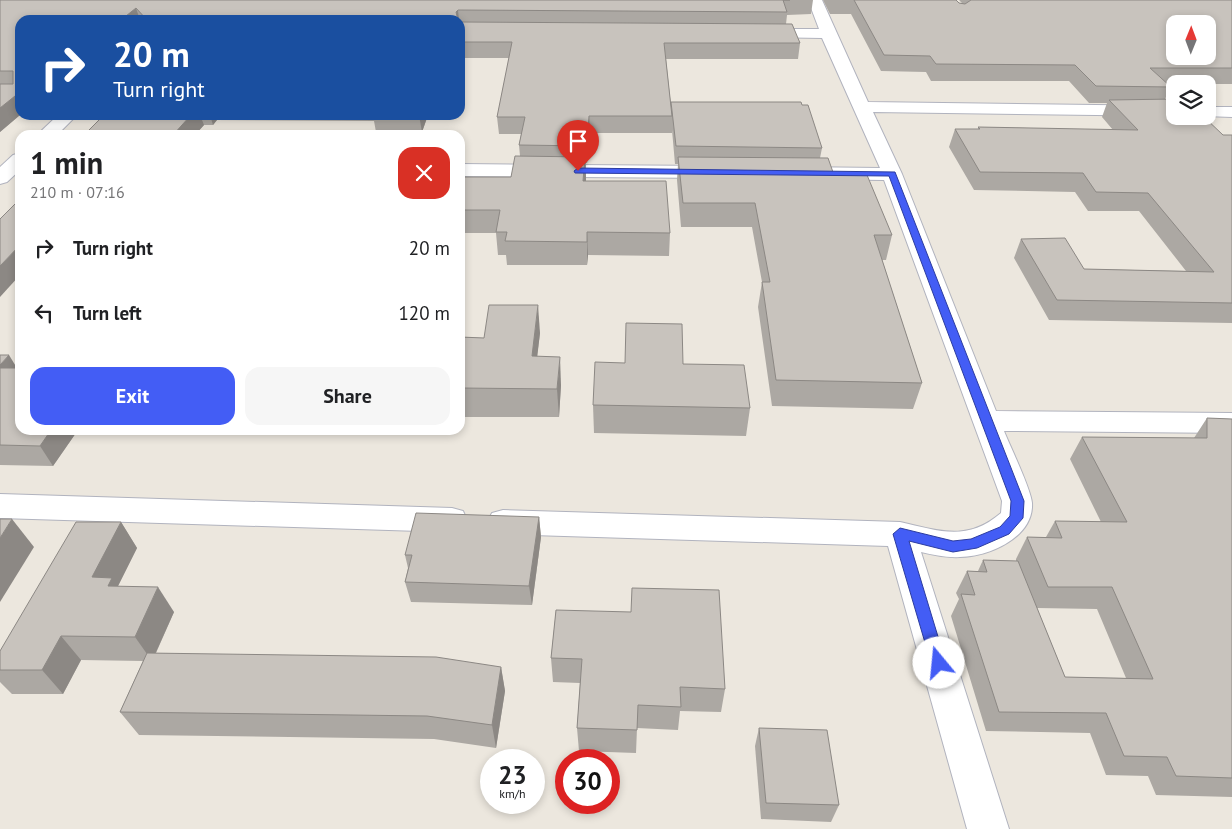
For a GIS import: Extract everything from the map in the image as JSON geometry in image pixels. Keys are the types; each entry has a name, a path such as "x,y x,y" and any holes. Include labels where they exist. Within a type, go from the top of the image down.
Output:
{"street":[{"path":"0,506 900,534 953,546 972,544 1004,530 1016,518 1017,501 892,174 828,34 815,0"},
{"path":"748,33 828,34"},
{"path":"862,107 1166,111"},
{"path":"1216,112 1232,112"},
{"path":"52,130 62,120"},
{"path":"465,170 735,172"},
{"path":"774,173 892,174"},
{"path":"987,421 1232,424"},
{"path":"900,534 988,829"}],"building":[{"path":"0,0 783,0 787,12 458,10 457,15 142,15 136,8 127,15 15,15 15,96 0,108 0,84 13,84 13,71 0,71"},
{"path":"854,0 956,0 959,3 965,4 971,0 1232,0 1232,68 1150,68 1166,82 1166,87 1096,86 1075,65 936,64 930,56 884,55"},
{"path":"465,22 792,24 800,43 664,43 672,116 589,116 587,146 519,145 525,117 497,117 512,42 465,42"},
{"path":"1166,99 1166,125 1212,125 1223,135 1232,135 1232,303 1057,300 1021,239 1065,238 1084,269 1214,272 1148,193 1096,192 1083,173 980,172 955,129 980,129 978,127 1138,130 1109,100"},
{"path":"671,102 801,102 802,105 808,105 822,148 676,146"},
{"path":"99,120 186,120 178,130 89,130"},
{"path":"515,156 585,157 583,181 666,181 670,233 587,232 587,242 505,241 507,232 496,232 500,210 465,210 465,177 511,177"},
{"path":"678,157 828,158 834,175 867,175 892,235 874,235 922,383 776,380 762,282 770,282 755,203 683,203"},
{"path":"15,204 15,250 0,266 0,219"},
{"path":"489,305 538,305 532,356 560,357 557,389 465,388 465,337 484,338"},
{"path":"626,323 682,324 683,364 744,365 750,408 593,405 595,362 625,363"},
{"path":"0,355 9,355 0,365"},
{"path":"0,368 15,368 15,435 48,435 40,446 0,445"},
{"path":"1207,418 1232,419 1232,778 1176,776 1167,757 1124,756 1106,713 999,712 961,594 975,595 967,571 987,572 983,560 1018,561 1065,677 1153,679 1112,587 1048,587 1027,537 1062,538 1055,521 1127,522 1082,437 1207,438"},
{"path":"416,513 539,517 529,586 405,582 412,555 405,555"},
{"path":"0,519 12,519 0,538"},
{"path":"76,522 121,522 92,577 112,578 108,586 158,587 135,637 61,636 42,670 0,670 0,651"},
{"path":"632,588 719,590 725,689 680,687 681,707 638,705 637,730 577,728 582,659 551,658 556,610 631,612"},
{"path":"147,653 436,657 501,667 492,725 427,716 120,712"},
{"path":"759,728 827,730 839,805 766,803"}],"route":[{"path":"578,171 892,174 1017,501 1016,518 1004,530 990,538 972,544 953,546 900,534 939,663"}]}
